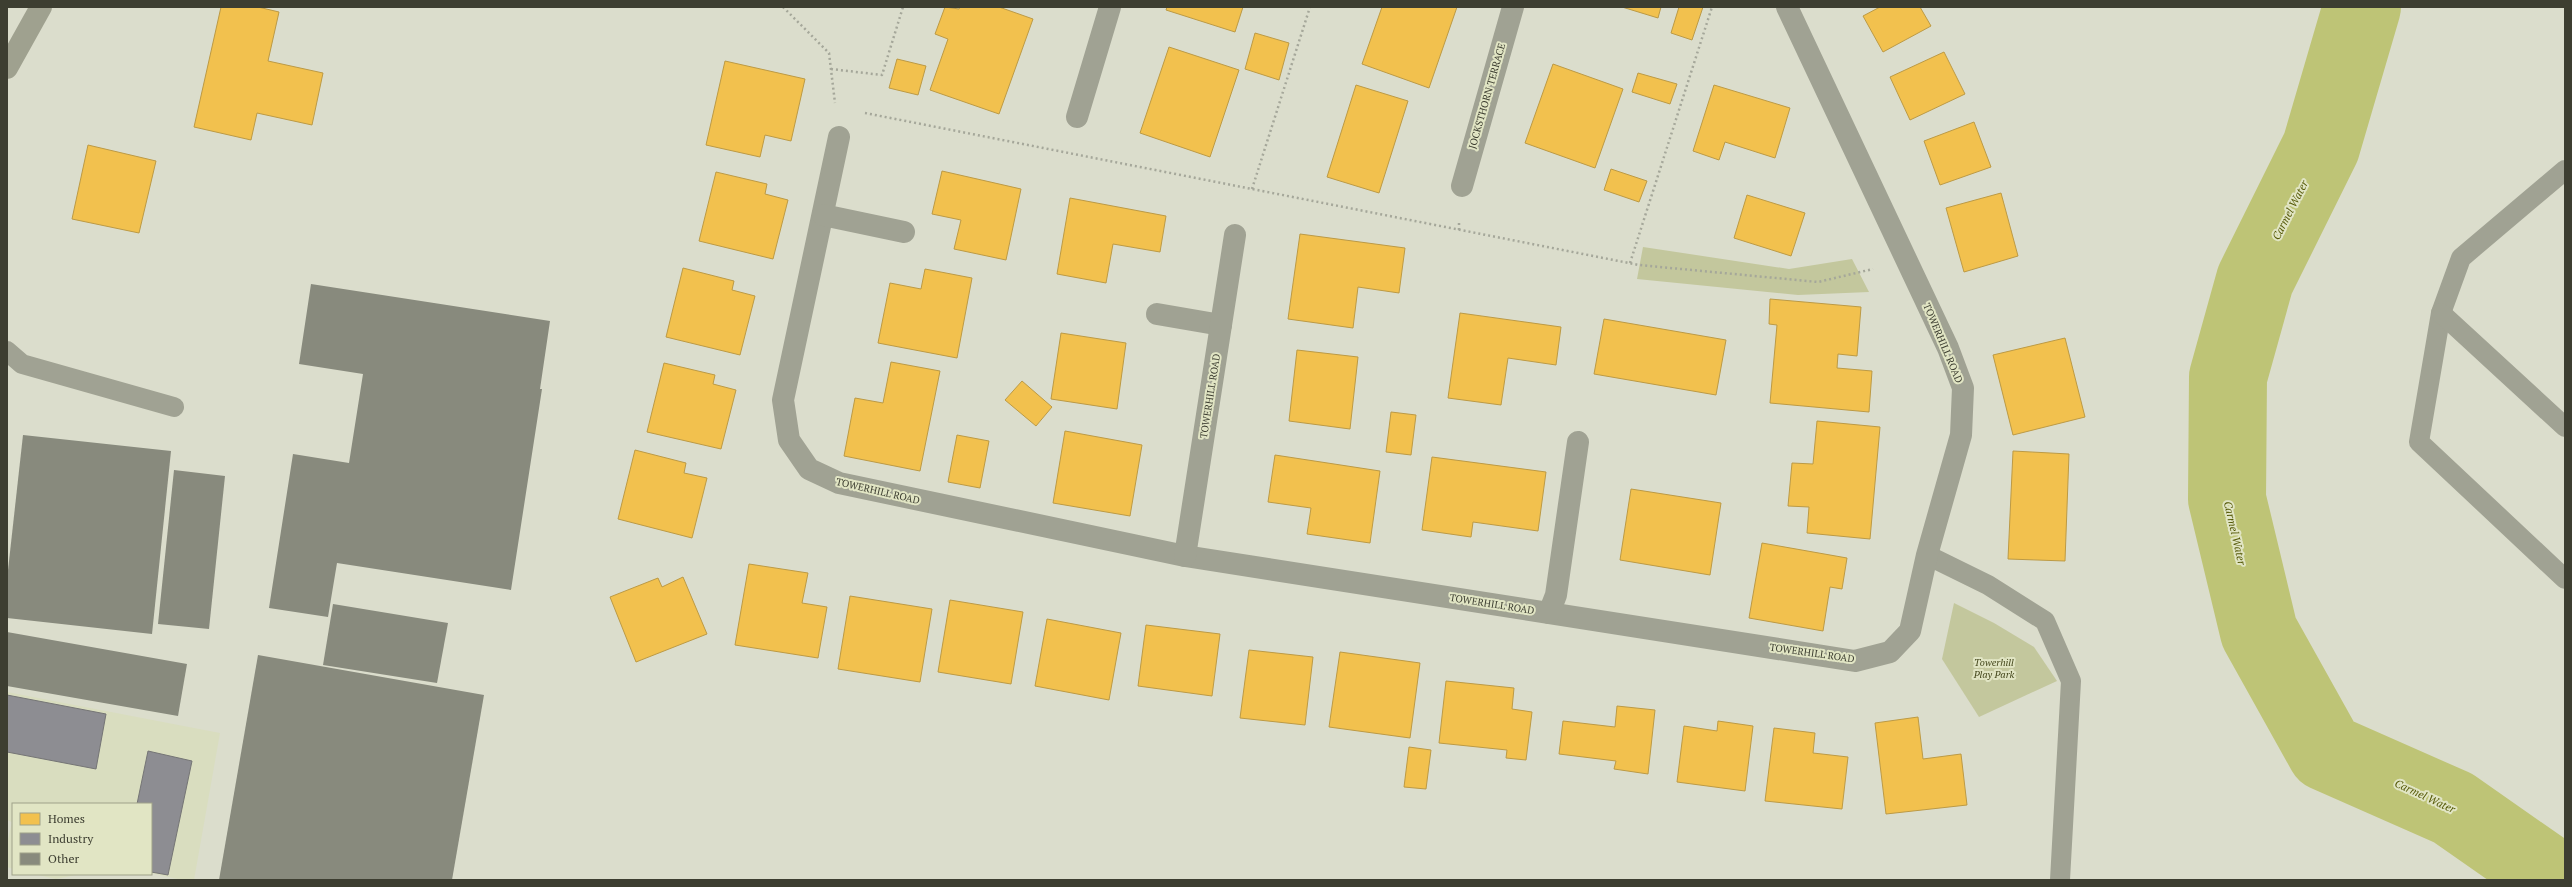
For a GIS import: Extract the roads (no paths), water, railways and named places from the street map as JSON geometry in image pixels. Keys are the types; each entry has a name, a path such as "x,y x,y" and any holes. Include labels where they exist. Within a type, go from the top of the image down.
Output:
{"main road":[{"path":"7,68 42,7"}],"street":[{"path":"1077,117 1110,7"},
{"name":"JOCKSTHORN TERRACE","path":"1462,186 1513,7"},
{"name":"TOWERHILL ROAD","path":"839,137 783,400 789,440 809,469 839,483 1185,556 1855,661 1890,652 1910,631 1927,555 1961,435 1963,388 1948,348 1787,7"},
{"path":"823,215 904,232"},
{"name":"TOWERHILL ROAD","path":"1185,556 1235,235"},
{"path":"1157,314 1222,325"},
{"path":"1549,613 1556,595 1578,442"}],"lane":[{"path":"2565,170 2461,258 2441,313 2418,442 2565,579"},
{"path":"2441,313 2565,427"},
{"path":"7,351 22,364 174,407"},
{"path":"1927,555 1988,585 2045,621 2071,681 2060,880"}],"waterway":[{"name":"Carmel Water","path":"2362,7 2321,147 2255,280 2228,377 2227,499 2259,632 2326,752 2453,808 2556,880"}],"park label":[{"name":"Towerhill Play Park","path":"1994,668"}]}
